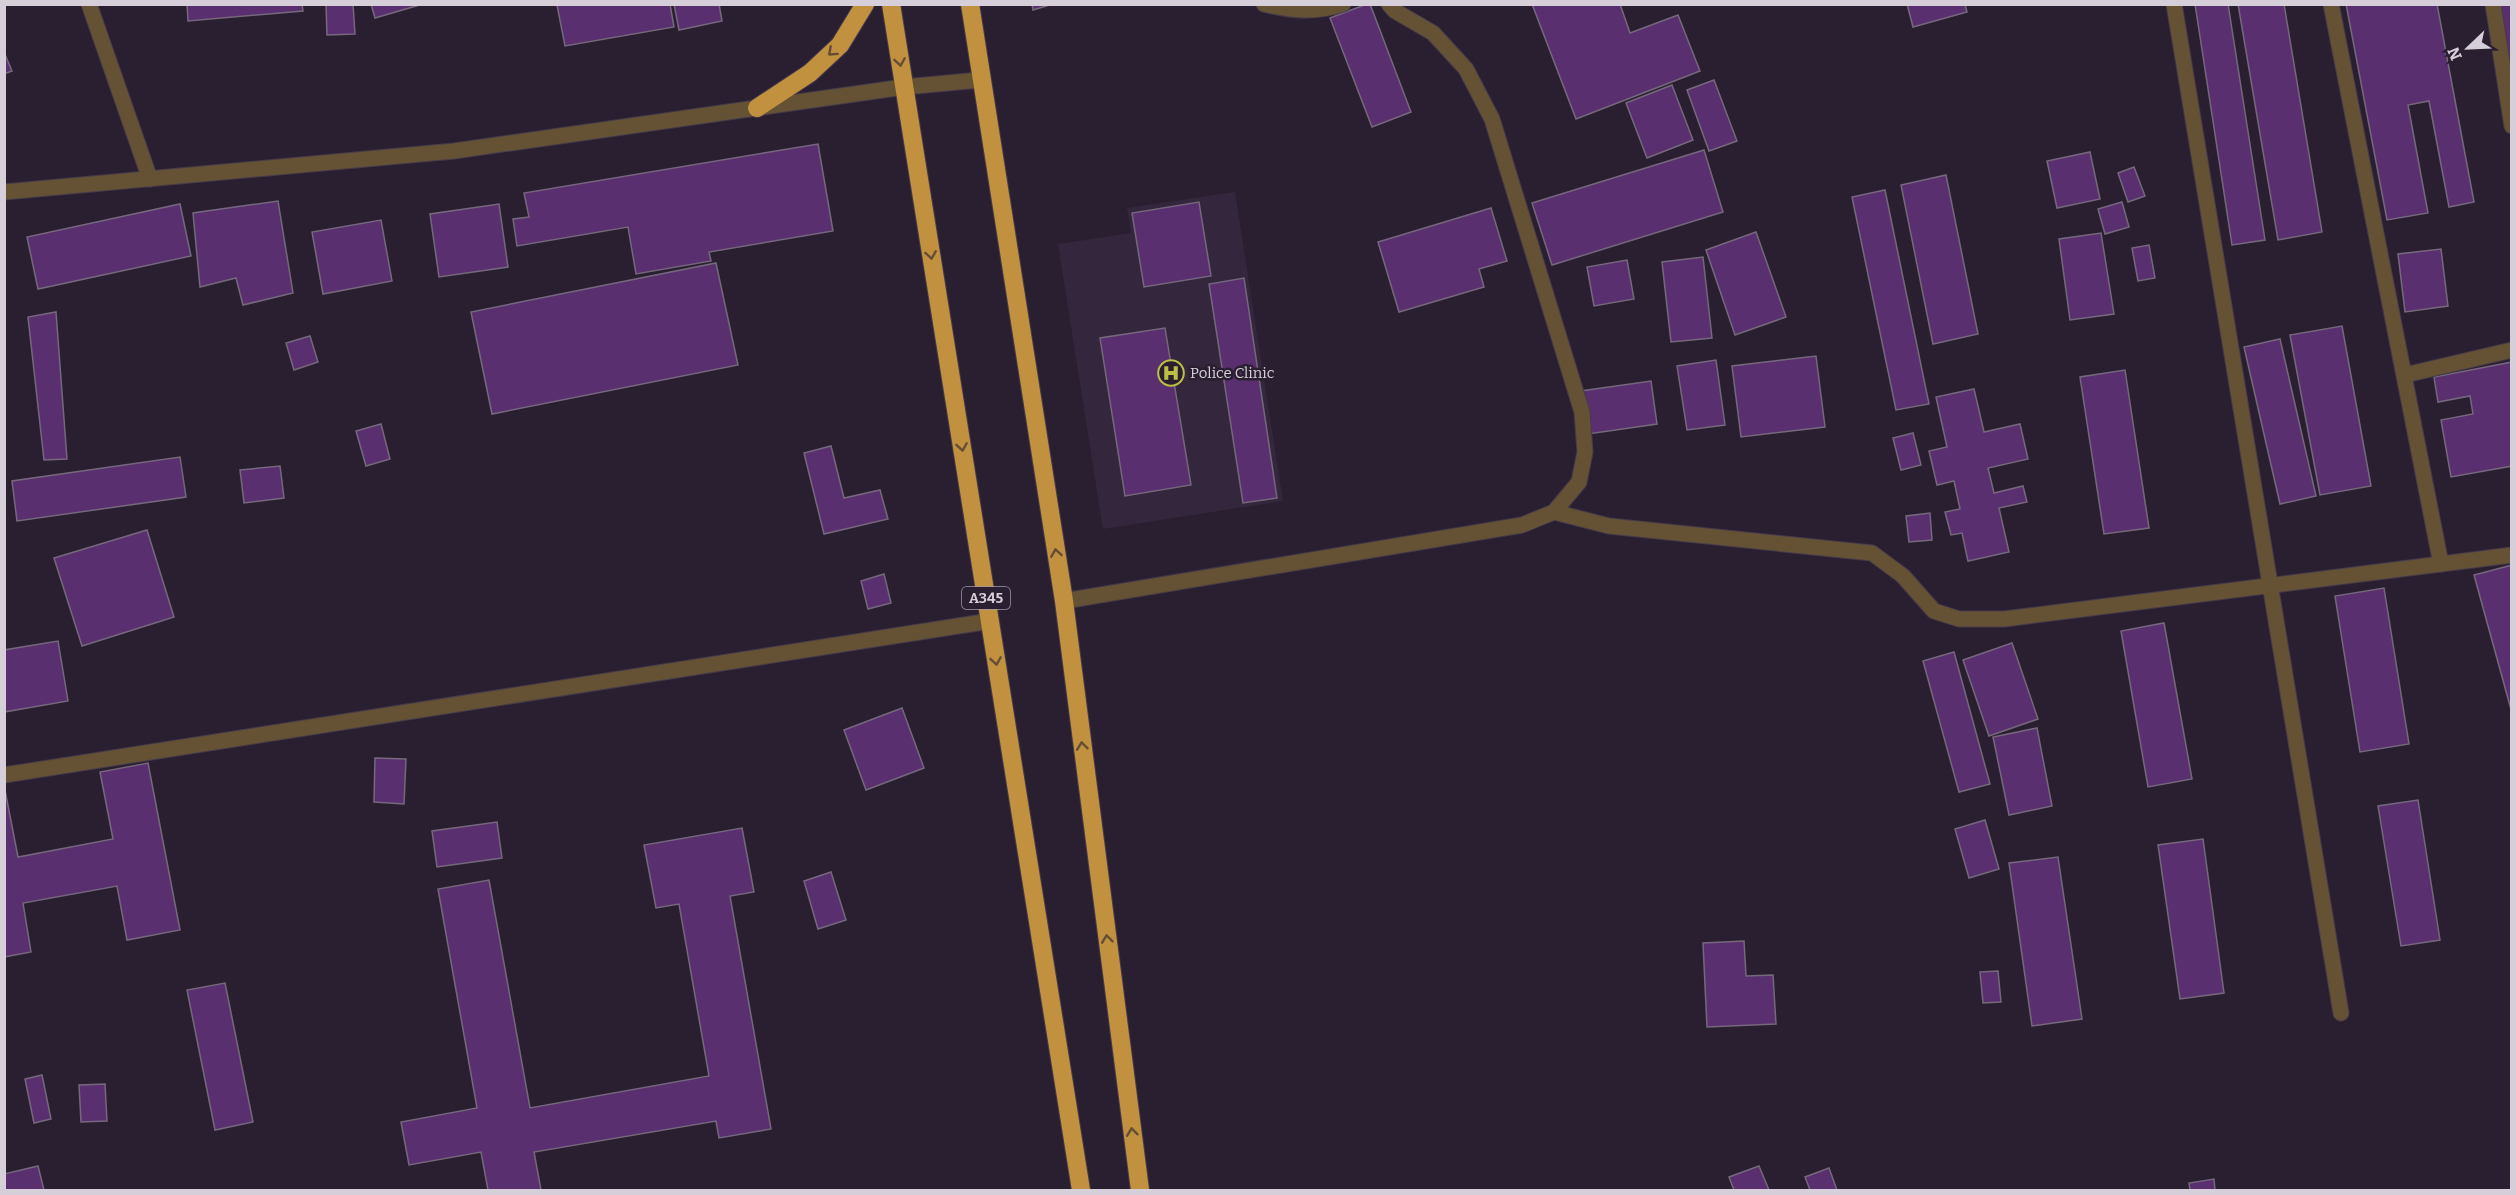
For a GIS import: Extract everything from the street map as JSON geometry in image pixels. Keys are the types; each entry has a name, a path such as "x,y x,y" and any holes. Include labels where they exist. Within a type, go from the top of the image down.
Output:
{"highway":[{"path":"757,108 810,73 840,45 865,4"},
{"name":"A345","path":"891,4 1081,1191"},
{"path":"970,4 980,80 1064,601 1140,1191"}],"street":[{"path":"89,4 150,179"},
{"path":"1264,4 1283,9 1322,11 1343,4"},
{"path":"1064,601 1522,525 1554,512 1579,482 1585,452 1582,412 1492,119 1466,69 1433,33 1395,11 1389,4"},
{"path":"2174,4 2272,585 2341,1013"},
{"path":"2331,4 2441,564"},
{"path":"2493,4 2511,126"},
{"path":"4,192 454,151 904,87 980,80"},
{"path":"2405,375 2511,350"},
{"path":"1554,512 1610,526 1872,553 1903,576 1934,611 1959,619 2004,619 2511,555"},
{"path":"4,775 990,621"}],"shaded area":[{"name":"Police Clinic","path":"1235,192 1283,501 1103,529 1058,244 1131,233 1127,208"}],"building":[{"path":"187,4 302,4 303,11 188,21"},
{"path":"326,4 353,4 355,34 327,35"},
{"path":"371,4 423,4 375,18"},
{"path":"670,4 674,27 565,46 557,5"},
{"path":"674,4 719,4 722,21 679,30"},
{"path":"1032,4 1053,4 1033,10"},
{"path":"1370,4 1411,112 1372,127 1330,18"},
{"path":"1532,4 1620,4 1630,33 1678,15 1700,71 1576,119"},
{"path":"1907,4 1965,4 1967,12 1913,27"},
{"path":"2195,4 2228,4 2265,240 2232,245"},
{"path":"2238,4 2284,4 2322,232 2278,240"},
{"path":"2346,4 2437,4 2474,202 2449,207 2429,101 2408,105 2428,213 2387,220"},
{"path":"2500,4 2512,4 2512,79"},
{"path":"4,52 12,71 4,74"},
{"path":"1714,80 1737,141 1709,151 1687,90"},
{"path":"1672,85 1693,140 1647,158 1626,103"},
{"path":"818,144 833,231 709,252 711,261 636,274 628,227 517,246 513,219 529,217 524,193"},
{"path":"1704,150 1723,212 1552,265 1532,203"},
{"path":"2090,152 2100,199 2057,208 2047,161"},
{"path":"2134,167 2145,196 2128,202 2118,173"},
{"path":"1946,175 1978,334 1933,344 1901,185"},
{"path":"1885,190 1929,404 1896,410 1852,197"},
{"path":"278,201 293,293 243,305 236,278 200,287 193,213"},
{"path":"1199,202 1211,276 1144,287 1132,213"},
{"path":"2122,202 2129,227 2105,234 2098,209"},
{"path":"180,204 191,256 38,289 27,237"},
{"path":"499,204 508,267 439,277 430,214"},
{"path":"1491,208 1507,261 1479,269 1484,287 1399,312 1378,242"},
{"path":"381,220 392,281 323,294 312,232"},
{"path":"1756,232 1786,317 1735,335 1706,250"},
{"path":"2101,233 2114,314 2070,320 2059,239"},
{"path":"2149,245 2155,278 2138,281 2132,248"},
{"path":"2441,249 2448,306 2405,312 2398,254"},
{"path":"1703,257 1712,338 1671,342 1662,262"},
{"path":"1627,260 1634,299 1594,306 1587,267"},
{"path":"716,263 738,365 492,414 471,312"},
{"path":"1244,278 1277,498 1243,503 1209,284"},
{"path":"56,312 67,459 44,460 28,317"},
{"path":"2342,326 2371,486 2320,495 2290,335"},
{"path":"1165,328 1191,485 1125,496 1100,338"},
{"path":"310,336 318,362 294,370 286,343"},
{"path":"2280,339 2316,496 2280,504 2244,347"},
{"path":"1816,356 1825,427 1741,437 1732,366"},
{"path":"1716,360 1725,425 1687,430 1677,366"},
{"path":"2512,362 2512,466 2451,477 2441,420 2473,414 2470,396 2438,402 2434,377"},
{"path":"2125,370 2149,528 2104,534 2080,377"},
{"path":"1651,381 1657,424 1588,434 1581,391"},
{"path":"1974,389 1984,432 2020,424 2028,459 1988,468 1994,493 2023,486 2027,502 1999,508 2009,552 1968,561 1962,533 1951,535 1945,512 1960,509 1954,481 1937,485 1929,451 1947,447 1936,397"},
{"path":"381,424 390,459 366,466 356,431"},
{"path":"1913,433 1921,465 1901,470 1893,438"},
{"path":"831,446 844,498 880,490 888,519 824,534 804,453"},
{"path":"180,457 186,497 17,521 12,481"},
{"path":"280,466 284,498 244,503 240,470"},
{"path":"1930,513 1932,540 1909,542 1906,516"},
{"path":"147,530 174,617 82,646 54,558"},
{"path":"2512,565 2512,713 2474,575"},
{"path":"884,574 891,603 868,609 861,581"},
{"path":"2384,588 2409,744 2360,752 2335,596"},
{"path":"2164,623 2192,779 2148,787 2121,631"},
{"path":"58,641 68,701 4,712 4,650"},
{"path":"2012,643 2038,719 1989,736 1963,660"},
{"path":"1954,652 1990,784 1959,792 1923,661"},
{"path":"902,708 924,768 866,790 844,730"},
{"path":"2037,728 2052,806 2009,815 1993,737"},
{"path":"375,758 406,759 404,804 374,802"},
{"path":"148,763 180,930 127,940 117,886 23,903 31,952 4,957 4,785 18,857 113,839 100,772"},
{"path":"2418,800 2440,940 2401,946 2378,806"},
{"path":"1985,820 1999,869 1969,878 1955,829"},
{"path":"497,822 502,858 437,867 432,831"},
{"path":"742,828 754,892 730,896 771,1129 719,1138 716,1121 534,1152 541,1190 488,1190 481,1152 409,1165 401,1122 477,1108 438,889 489,880 530,1108 709,1076 679,904 656,908 644,845"},
{"path":"2203,839 2224,993 2180,999 2158,845"},
{"path":"2058,857 2082,1019 2032,1026 2009,863"},
{"path":"831,872 846,920 818,929 804,881"},
{"path":"1744,941 1746,976 1773,975 1776,1024 1707,1027 1703,943"},
{"path":"1998,971 2001,1002 1983,1003 1980,972"},
{"path":"225,983 253,1122 215,1130 187,990"},
{"path":"42,1075 51,1119 34,1123 25,1079"},
{"path":"105,1084 107,1121 81,1122 79,1085"},
{"path":"38,1166 44,1190 4,1190 4,1174"},
{"path":"1759,1166 1769,1190 1734,1190 1729,1177"},
{"path":"1829,1168 1837,1190 1810,1190 1805,1177"},
{"path":"2214,1179 2215,1190 2190,1190 2189,1183"}],"place":[{"name":"Police Clinic","path":"1171,373"}]}
